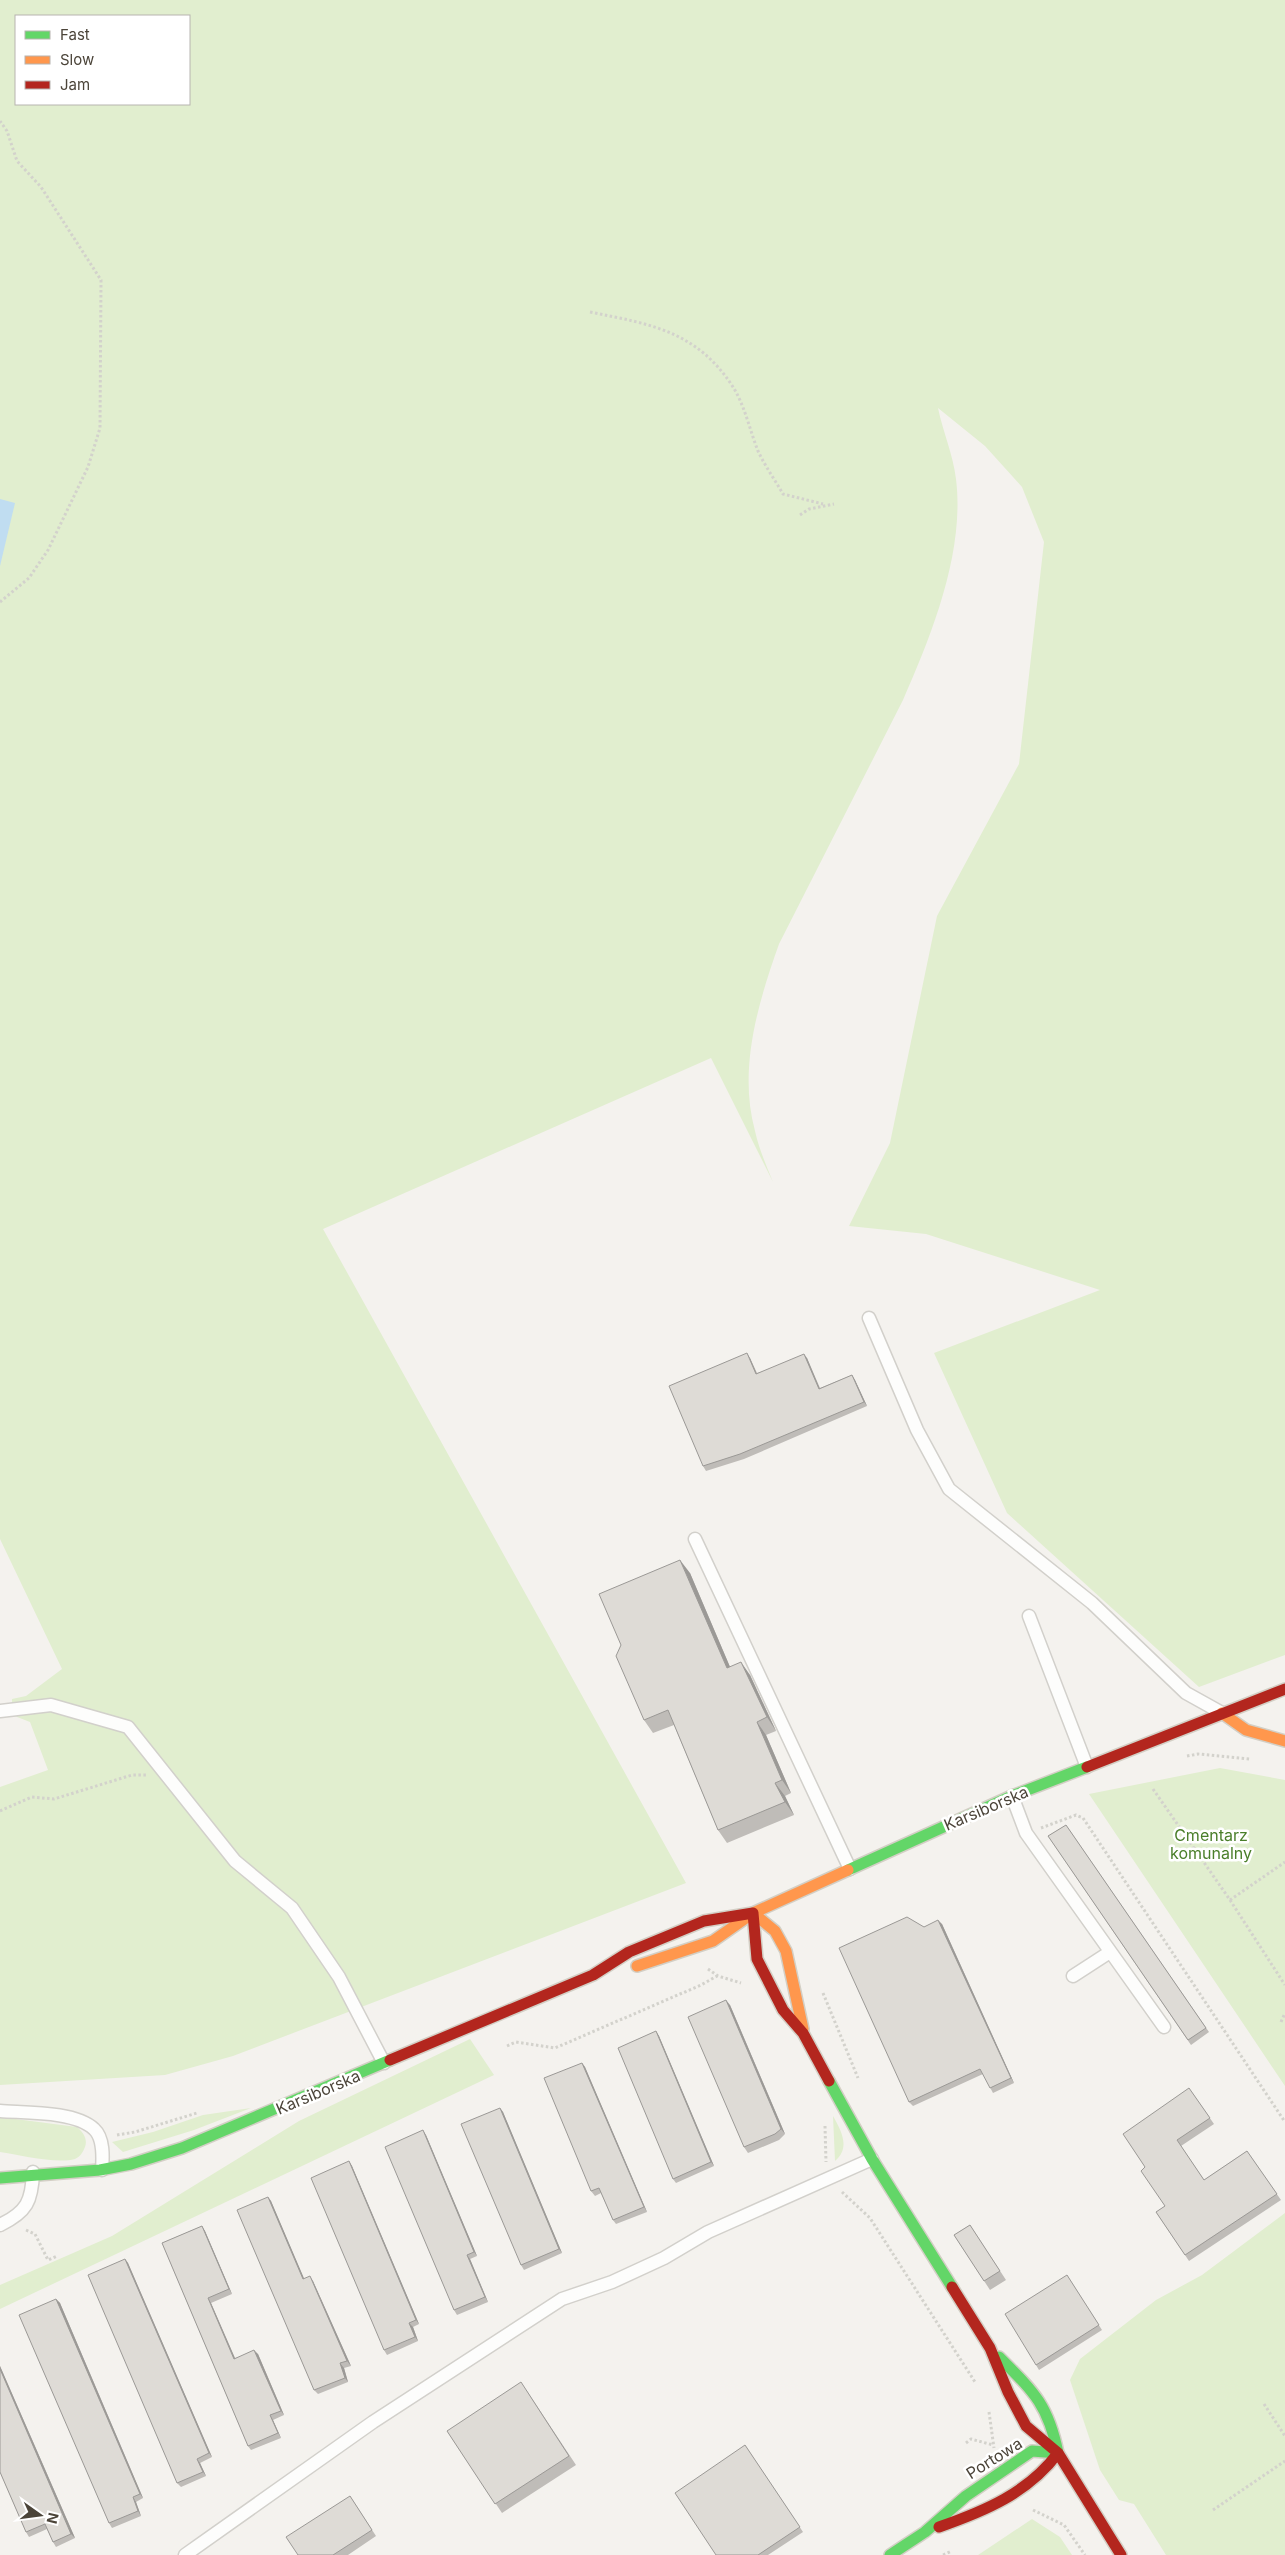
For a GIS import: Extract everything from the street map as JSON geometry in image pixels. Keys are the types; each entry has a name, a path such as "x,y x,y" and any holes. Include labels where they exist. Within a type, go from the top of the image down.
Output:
{"main road":[{"name":"Karsiborska","path":"593,1975 635,1967 703,1946 753,1913 1012,1796 1285,1689"},
{"path":"1222,1713 1246,1730 1285,1741"},
{"name":"Karsiborska","path":"0,2178 33,2172 102,2170 142,2161 182,2148 593,1975 629,1952 704,1921 753,1913"},
{"path":"753,1913 776,1931 791,1966 803,2033"},
{"path":"753,1913 757,1959 783,2010 803,2033 872,2159 990,2348 1008,2392 1026,2426 1058,2453 1121,2555"},
{"name":"Karsiborska","path":"9,2164 33,2172"},
{"path":"990,2348 1034,2392 1052,2425 1058,2453"},
{"name":"Portowa","path":"890,2555 924,2532 966,2496 1032,2451 1058,2453 1047,2471 1005,2499 978,2514 924,2532"}],"lane":[{"path":"869,1318 917,1430 949,1489 1092,1603 1186,1693 1222,1713"},
{"path":"695,1539 850,1869"},
{"path":"1029,1616 1087,1767"},
{"path":"0,1711 51,1705 128,1728 235,1861 292,1908 339,1977 384,2063"},
{"path":"1012,1796 1026,1833 1164,2027"},
{"path":"1073,1976 1110,1952"},
{"path":"0,2111 62,2116 83,2121 94,2129 100,2139 102,2170"},
{"path":"186,2555 373,2422 562,2299 612,2282 664,2258 708,2232 872,2159"},
{"path":"0,2225 14,2218 25,2208 32,2195 33,2172"}],"path":[{"path":"0,121 7,131 17,161 41,187 101,280 100,428 88,467 48,550 29,578 0,602"},
{"path":"590,312 646,322 676,334 696,347 734,388 759,454 783,494 823,504 834,504"},
{"path":"800,514 823,504"},
{"path":"1178,1758 1198,1754 1255,1759"},
{"path":"0,1811 32,1797 54,1799 132,1775 166,1775"},
{"path":"1153,1789 1230,1900 1285,1984"},
{"path":"1026,1833 1076,1815 1083,1818 1285,2122"},
{"path":"1230,1900 1285,1862"},
{"path":"704,1960 707,1968 718,1976 744,1985"},
{"path":"507,2046 516,2042 555,2048 700,1986 718,1976"},
{"path":"821,1986 861,2084"},
{"path":"1281,2022 1285,2013"},
{"path":"824,2120 824,2158 827,2167"},
{"path":"840,2188 845,2197 870,2218 976,2383"},
{"path":"23,2229 36,2234 48,2260 57,2256"},
{"path":"1264,2404 1285,2436"},
{"path":"989,2410 993,2445 997,2456"},
{"path":"966,2444 971,2440 993,2445"},
{"path":"1213,2510 1285,2461"},
{"path":"1031,2508 1064,2525 1085,2555"}],"green space":[{"path":"0,0 1285,0 1285,1655 1199,1687 1007,1513 934,1353 1100,1290 926,1234 849,1226 890,1143 937,916 1019,764 1044,542 1022,487 985,446 938,408 955,470 957,507 956,535 944,592 925,648 903,700 779,944 764,989 753,1036 749,1084 750,1108 763,1157 773,1182 711,1058 323,1229 686,1883 233,2056 165,2075 0,2085 0,1787 48,1770 30,1722 12,1715 12,1699 26,1696 62,1669 0,1539"},
{"name":"Cmentarz komunalny","path":"1220,1768 1285,1780 1285,2086 1089,1794"},
{"path":"470,2039 494,2075 0,2309 0,2285 112,2236 299,2121"},
{"path":"251,2108 194,2130 123,2152 112,2142 153,2132 203,2115"},
{"path":"833,2116 839,2127 844,2145 840,2156 835,2161"},
{"path":"0,2117 77,2127 86,2141 85,2147 78,2157 67,2160 48,2160 0,2152"},
{"path":"1285,2213 1285,2555 1166,2555 1134,2504 1119,2500 1100,2470 1070,2380 1080,2359 1156,2300 1202,2275"},
{"path":"1032,2519 1060,2537 1072,2555 978,2555"}],"water":[{"path":"0,499 15,503 0,566"}],"building":[{"path":"747,1353 756,1374 804,1354 819,1389 852,1375 864,1402 740,1454 703,1466 669,1386"},
{"path":"680,1560 727,1668 741,1662 767,1717 757,1722 782,1780 775,1783 785,1802 718,1830 668,1710 644,1720 616,1656 621,1645 599,1594"},
{"path":"1066,1825 1206,2028 1188,2040 1048,1836"},
{"path":"907,1917 924,1927 938,1920 1011,2078 990,2088 980,2069 909,2102 839,1948"},
{"path":"726,2000 781,2129 775,2134 744,2147 688,2017"},
{"path":"656,2031 711,2162 673,2179 618,2048"},
{"path":"582,2063 644,2207 613,2220 599,2188 591,2191 544,2078"},
{"path":"1189,2088 1210,2118 1177,2140 1204,2180 1247,2151 1277,2194 1185,2255 1156,2212 1165,2206 1141,2171 1145,2167 1123,2134"},
{"path":"500,2108 559,2249 521,2265 461,2124"},
{"path":"423,2130 474,2252 467,2255 485,2297 454,2310 385,2147"},
{"path":"349,2161 416,2320 409,2323 415,2337 384,2350 311,2178"},
{"path":"268,2197 303,2279 310,2276 347,2361 340,2363 345,2378 314,2390 237,2210"},
{"path":"970,2225 1000,2271 984,2281 954,2235"},
{"path":"202,2226 229,2289 208,2298 234,2359 254,2350 281,2411 270,2415 278,2433 248,2446 162,2243"},
{"path":"125,2259 209,2453 197,2459 203,2472 177,2483 88,2275"},
{"path":"1067,2275 1099,2325 1036,2365 1005,2314"},
{"path":"56,2299 140,2494 133,2497 138,2511 109,2523 19,2315"},
{"path":"0,2369 71,2534 53,2542 45,2524 26,2532 0,2472"},
{"path":"521,2382 569,2456 495,2504 447,2431"},
{"path":"745,2445 800,2527 758,2555 716,2555 675,2493"},
{"path":"350,2496 372,2530 333,2555 298,2555 286,2537"}],"traffic: fast":[{"path":"848,1870 1012,1796 1087,1767"},
{"path":"0,2178 100,2170 131,2164 182,2148 390,2060"},
{"path":"829,2081 872,2159 952,2287"},
{"path":"999,2357 1030,2389 1044,2410 1058,2453"},
{"path":"890,2555 925,2532 966,2496 1032,2451 1058,2453"}],"traffic: slow":[{"path":"1222,1713 1246,1730 1285,1741"},
{"path":"637,1966 713,1941 753,1913 848,1870"},
{"path":"753,1913 775,1931 786,1951 803,2029"}],"traffic: jam":[{"path":"1087,1767 1285,1689"},
{"path":"753,1913 757,1959 783,2010 803,2033 829,2081"},
{"path":"390,2060 593,1975 629,1952 704,1921 753,1913"},
{"path":"952,2287 990,2348 1008,2392 1026,2426 1058,2453 1121,2555"},
{"path":"939,2527 989,2507 1019,2490 1046,2467 1058,2453"}]}
